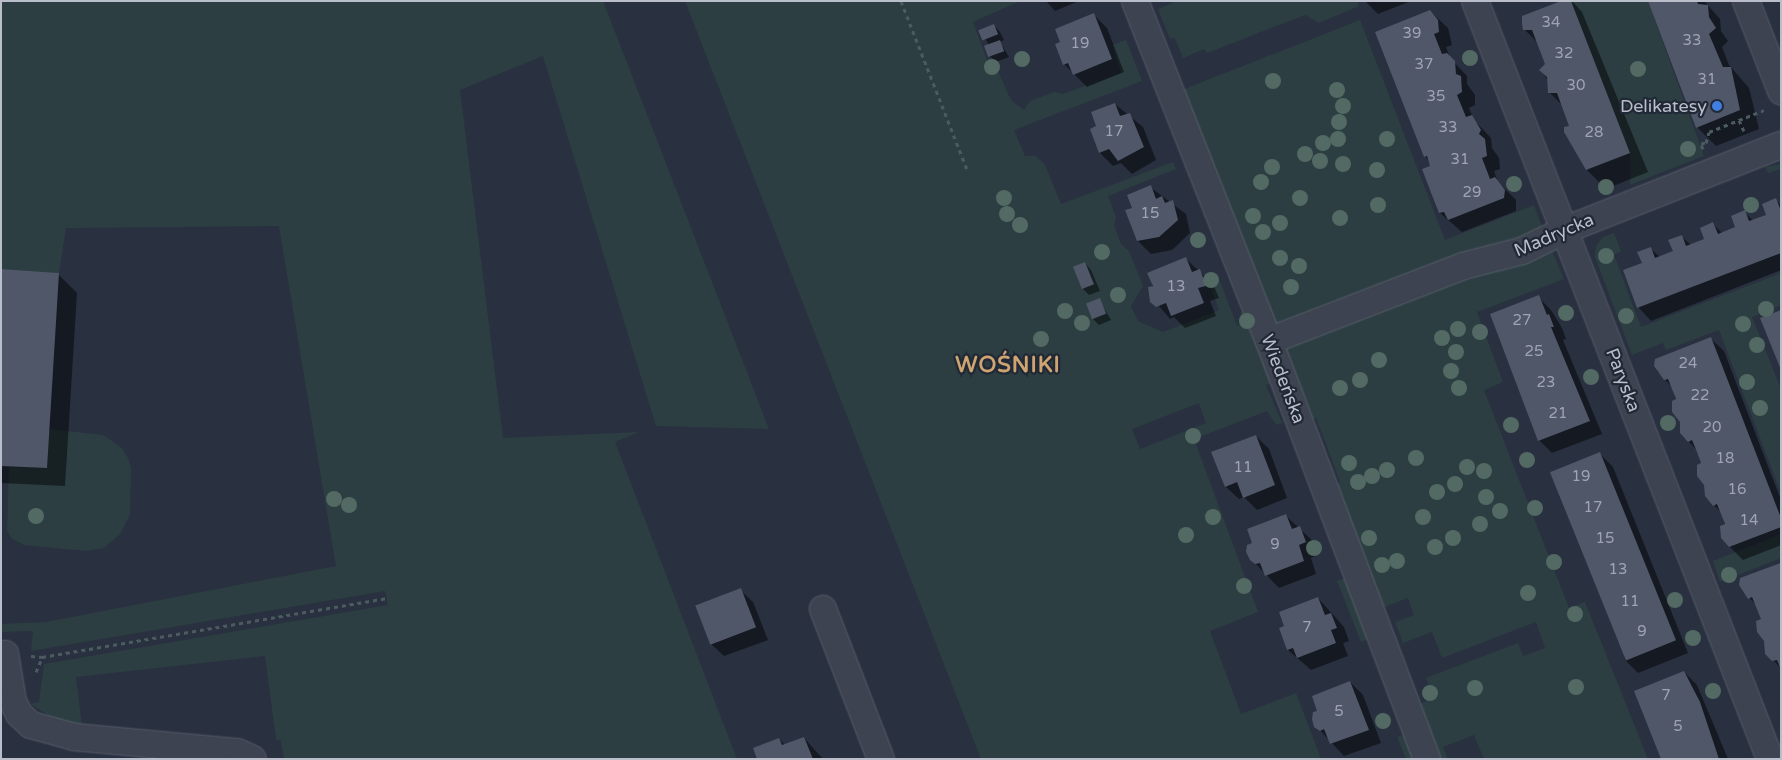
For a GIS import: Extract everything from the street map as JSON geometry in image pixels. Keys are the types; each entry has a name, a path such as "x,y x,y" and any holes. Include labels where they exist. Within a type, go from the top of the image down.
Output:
{"street":[{"name":"Wiedeńska","path":"1136,1 1269,341 1427,759"},
{"name":"Paryska","path":"1475,1 1770,759"},
{"path":"1746,1 1776,99"},
{"name":"Madrycka","path":"1269,341 1463,266 1522,251 1565,230 1781,144"},
{"path":"822,609 880,759"},
{"path":"3,654 13,702 31,726 74,738 237,752 253,759"}],"path":[{"path":"901,1 967,169"},
{"path":"1706,158 1701,144 1706,143 1709,132 1739,120 1776,99"},
{"path":"1739,120 1745,134"},
{"path":"42,657 386,598"}],"shaded area":[{"path":"1,1 603,1 769,429 656,426 543,56 460,90 503,438 639,432 615,442 737,759 284,759 281,741 276,739 265,656 76,677 82,727 57,721 31,704 39,702 44,664 388,605 385,591 31,651 33,631 1,632 1,624 46,622 336,566 279,226 66,228 59,273 1,269"},
{"path":"685,1 1020,1 973,22 987,60 992,58 1011,100 1024,110 1030,101 1054,92 1063,94 1121,73 1112,45 1126,40 1142,81 1014,130 1025,156 1036,156 1045,165 1061,204 1173,162 1176,169 1108,196 1116,217 1114,225 1121,244 1129,251 1143,286 1131,306 1138,321 1163,332 1219,310 1208,280 1218,276 1237,326 1244,323 1240,313 1248,310 1272,383 1266,385 1282,423 1276,425 1267,411 1194,439 1258,612 1210,631 1241,714 1296,693 1321,759 981,759","holes":["1199,403 1206,423 1140,449 1132,429"]},
{"path":"1177,1 1357,1 1359,6 1319,23 1305,15 1207,53 1204,49 1183,58 1175,38 1170,39 1158,9"},
{"path":"1571,1 1648,1 1704,156 1630,185 1630,153"},
{"path":"1360,20 1445,240 1534,205 1545,235 1279,326 1273,323 1182,90"},
{"path":"1781,164 1781,169 1768,173 1765,167"},
{"path":"1614,233 1621,251 1614,255 1641,327 1781,273 1781,305 1752,317 1781,389 1781,493 1719,330 1666,350 1663,343 1632,355 1595,257 1596,246 1603,237"},
{"path":"1551,248 1564,279 1477,312 1503,382 1484,390 1569,608 1585,602 1648,759 1484,759 1474,735 1443,747 1448,759 1440,759 1419,704 1434,698 1426,678 1518,643 1523,656 1545,648 1536,622 1442,658 1432,632 1403,643 1395,622 1414,615 1408,598 1381,608 1335,484 1340,482 1316,418 1309,420 1280,348"},
{"path":"48,429 103,435 122,448 128,458 131,468 130,515 120,534 104,548 86,551 24,545 11,538 7,530 9,467 46,468"},
{"path":"1781,534 1781,558 1720,582 1713,561"},
{"path":"1348,577 1370,638 1361,642 1337,581"},
{"path":"1407,733 1417,759 1406,759 1397,737"}],"building":[{"path":"1561,1 1571,1 1630,153 1586,170 1564,132 1564,127 1569,126 1557,93 1548,93 1547,77 1539,70 1545,64 1532,30 1523,30 1522,24 1522,16"},
{"path":"1648,1 1697,1 1698,4 1708,5 1709,17 1716,28 1709,34 1723,67 1731,67 1740,110 1696,128"},
{"path":"1430,10 1438,20 1439,32 1434,34 1442,54 1447,53 1455,61 1456,74 1461,76 1462,92 1457,95 1466,117 1472,115 1481,130 1479,134 1485,139 1487,156 1482,158 1490,179 1495,177 1505,190 1504,198 1448,220 1444,212 1439,213 1430,190 1422,169 1430,166 1427,156 1424,157 1375,32"},
{"path":"1094,13 1112,59 1073,75 1068,63 1063,65 1055,44 1060,42 1055,29"},
{"path":"994,24 998,34 982,41 978,30"},
{"path":"1000,40 1004,51 988,57 984,46"},
{"path":"1115,103 1120,116 1130,113 1144,147 1118,161 1109,149 1099,153 1090,129 1096,126 1091,112"},
{"path":"1151,185 1156,199 1162,196 1165,203 1173,200 1178,220 1159,237 1137,241 1125,210 1132,208 1127,195"},
{"path":"1776,198 1781,211 1781,253 1637,308 1623,270 1642,263 1637,252 1651,247 1655,258 1673,251 1668,240 1682,235 1686,246 1704,239 1700,228 1713,222 1718,234 1735,227 1731,216 1745,210 1749,221 1766,215 1762,204"},
{"path":"1186,257 1192,272 1200,269 1206,286 1198,288 1204,303 1171,316 1166,303 1156,307 1150,302 1148,287 1153,286 1147,273"},
{"path":"1085,262 1094,284 1082,289 1073,267"},
{"path":"1,269 59,273 47,468 1,466"},
{"path":"1539,295 1547,315 1549,314 1554,327 1551,327 1590,421 1538,441 1490,314"},
{"path":"1100,298 1106,314 1092,319 1086,303"},
{"path":"1781,310 1781,370 1760,318"},
{"path":"1711,337 1781,518 1781,527 1729,547 1721,538 1720,526 1725,524 1717,504 1713,506 1705,496 1704,485 1697,476 1697,465 1701,463 1692,440 1688,442 1680,433 1680,422 1672,412 1672,401 1676,399 1668,379 1664,380 1654,366 1655,359"},
{"path":"1256,435 1275,485 1243,498 1237,482 1225,487 1211,452"},
{"path":"1600,452 1676,640 1626,660 1550,472"},
{"path":"1286,514 1292,529 1300,526 1306,542 1299,545 1304,561 1265,576 1260,563 1255,564 1250,560 1246,552 1247,545 1252,543 1247,529"},
{"path":"1781,563 1781,670 1777,660 1772,661 1765,654 1764,641 1757,632 1756,621 1761,619 1752,597 1748,599 1739,585 1740,578"},
{"path":"741,588 756,627 710,645 695,606"},
{"path":"1318,597 1325,615 1331,613 1337,628 1331,630 1336,643 1297,658 1293,648 1287,650 1279,628 1284,626 1279,612"},
{"path":"1684,671 1700,702 1719,759 1661,759 1634,691"},
{"path":"1350,681 1369,730 1330,744 1324,729 1320,731 1314,727 1313,712 1317,711 1312,696"},
{"path":"804,737 813,759 757,759 753,748 779,738 782,745"}],"place":[{"name":"Delikatesy","path":"1717,106"}],"district":[{"name":"WOŚNIKI","path":"1008,366"}]}
